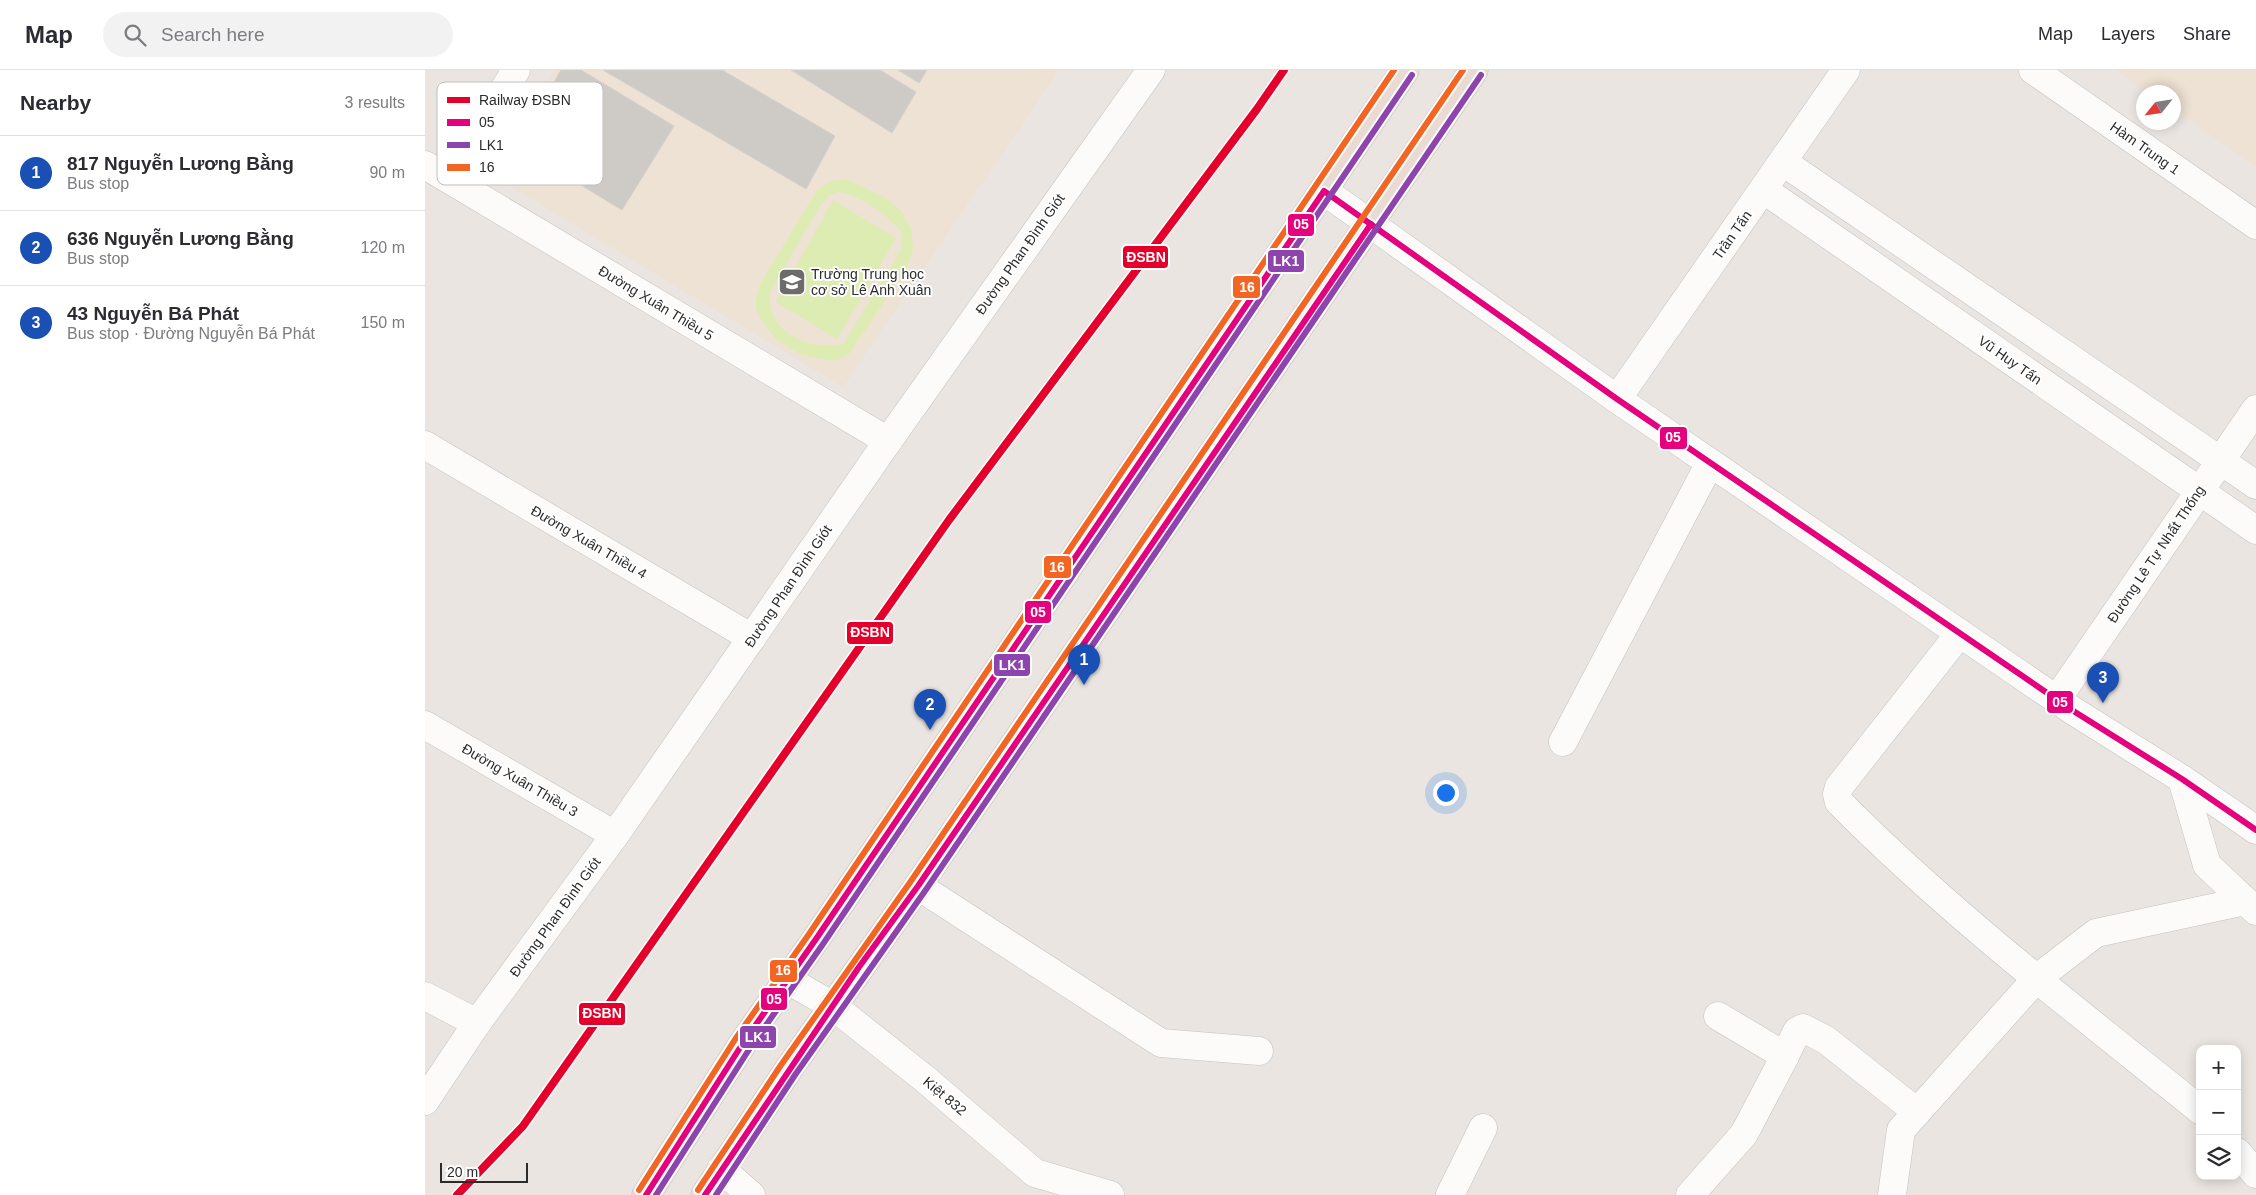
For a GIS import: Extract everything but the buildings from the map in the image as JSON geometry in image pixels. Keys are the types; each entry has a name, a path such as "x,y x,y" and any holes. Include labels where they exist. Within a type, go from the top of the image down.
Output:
{"highway":[{"path":"646,1195 743,1044 1405,70"},
{"path":"705,1195 721,1168 918,886 1371,224 1474,70"}],"street":[{"path":"509,82 516,70"},
{"name":"Đường Phan Đình Giót","path":"425,1101 477,1023 615,835 888,441 1151,70"},
{"name":"Trần Tấn","path":"1617,399 1846,70"},
{"name":"Hàm Trung 1","path":"2033,70 2256,225"},
{"path":"1783,162 2256,485"},
{"name":"Đường Xuân Thiều 5","path":"425,165 437,172"},
{"name":"Đường Xuân Thiều 5","path":"459,185 888,441"},
{"path":"1324,190 1710,463 2057,699 2182,779 2256,830"},
{"name":"Vũ Huy Tấn","path":"1764,190 2256,530"},
{"name":"Đường Lê Tự Nhất Thống","path":"2057,699 2256,409"},
{"name":"Đường Xuân Thiều 4","path":"425,445 752,638"},
{"path":"1563,742 1710,463"},
{"path":"1960,633 1839,787 1837,794 1839,802 1911,872 2036,979 2196,1107"},
{"name":"Đường Xuân Thiều 3","path":"425,725 615,835"},
{"path":"2182,779 2207,865 2251,906"},
{"path":"918,886 1161,1043 1259,1051"},
{"path":"1893,1195 1901,1130 2036,979 2096,933 2251,906"},
{"name":"Kiệt 832","path":"788,980 833,1006 925,1079 1035,1173 1110,1195"},
{"path":"425,996 477,1023"},
{"path":"1718,1016 1785,1056"},
{"path":"1690,1195 1744,1134 1797,1031 1803,1028 1826,1040 1917,1112"},
{"path":"1450,1195 1483,1128"},
{"path":"2241,1157 2256,1174"},
{"path":"721,1168 751,1195"}],"shaded area":[{"name":"Trường Trung học cơ sở Lê Anh Xuân","path":"554,70 1059,70 843,387 508,185 603,185 603,82 547,82"},
{"path":"2116,70 2256,70 2256,166 2181,115 2181,85 2138,85"}],"green space":[{"path":"847,179 886,198 902,212 911,229 913,249 907,268 849,354 834,361 799,354 776,339 765,326 756,309 756,297 760,284 817,190 831,181","holes":["839,192 848,194 873,207 902,232 901,250 843,344 816,344 803,341 791,336 774,318 770,306 770,292 820,206 829,195"]},
{"path":"833,200 896,238 837,339 776,302"}],"rail line":[{"name":"ĐSBN","path":"457,1195 523,1126 949,520 1257,109 1284,70"}],"transit line":[{"name":"16","path":"639,1190 736,1038 809,934 1394,70"},
{"name":"16","path":"698,1190 781,1065 911,881 1463,70"},
{"name":"LK1","path":"656,1195 750,1048 823,944 1412,75"},
{"name":"LK1","path":"716,1195 795,1075 925,891 1481,75"},
{"name":"05","path":"646,1195 743,1043 816,939 1324,191 1617,399 2075,712 2182,779 2256,830"},
{"name":"05","path":"705,1195 859,967 918,886 1371,224"}],"place":[{"name":"Trường Trung học cơ sở Lê Anh Xuân","path":"792,282"},
{"name":"817 Nguyễn Lương Bằng","path":"1084,685"},
{"name":"43 Nguyễn Bá Phát","path":"2103,703"},
{"name":"636 Nguyễn Lương Bằng","path":"930,730"}]}
